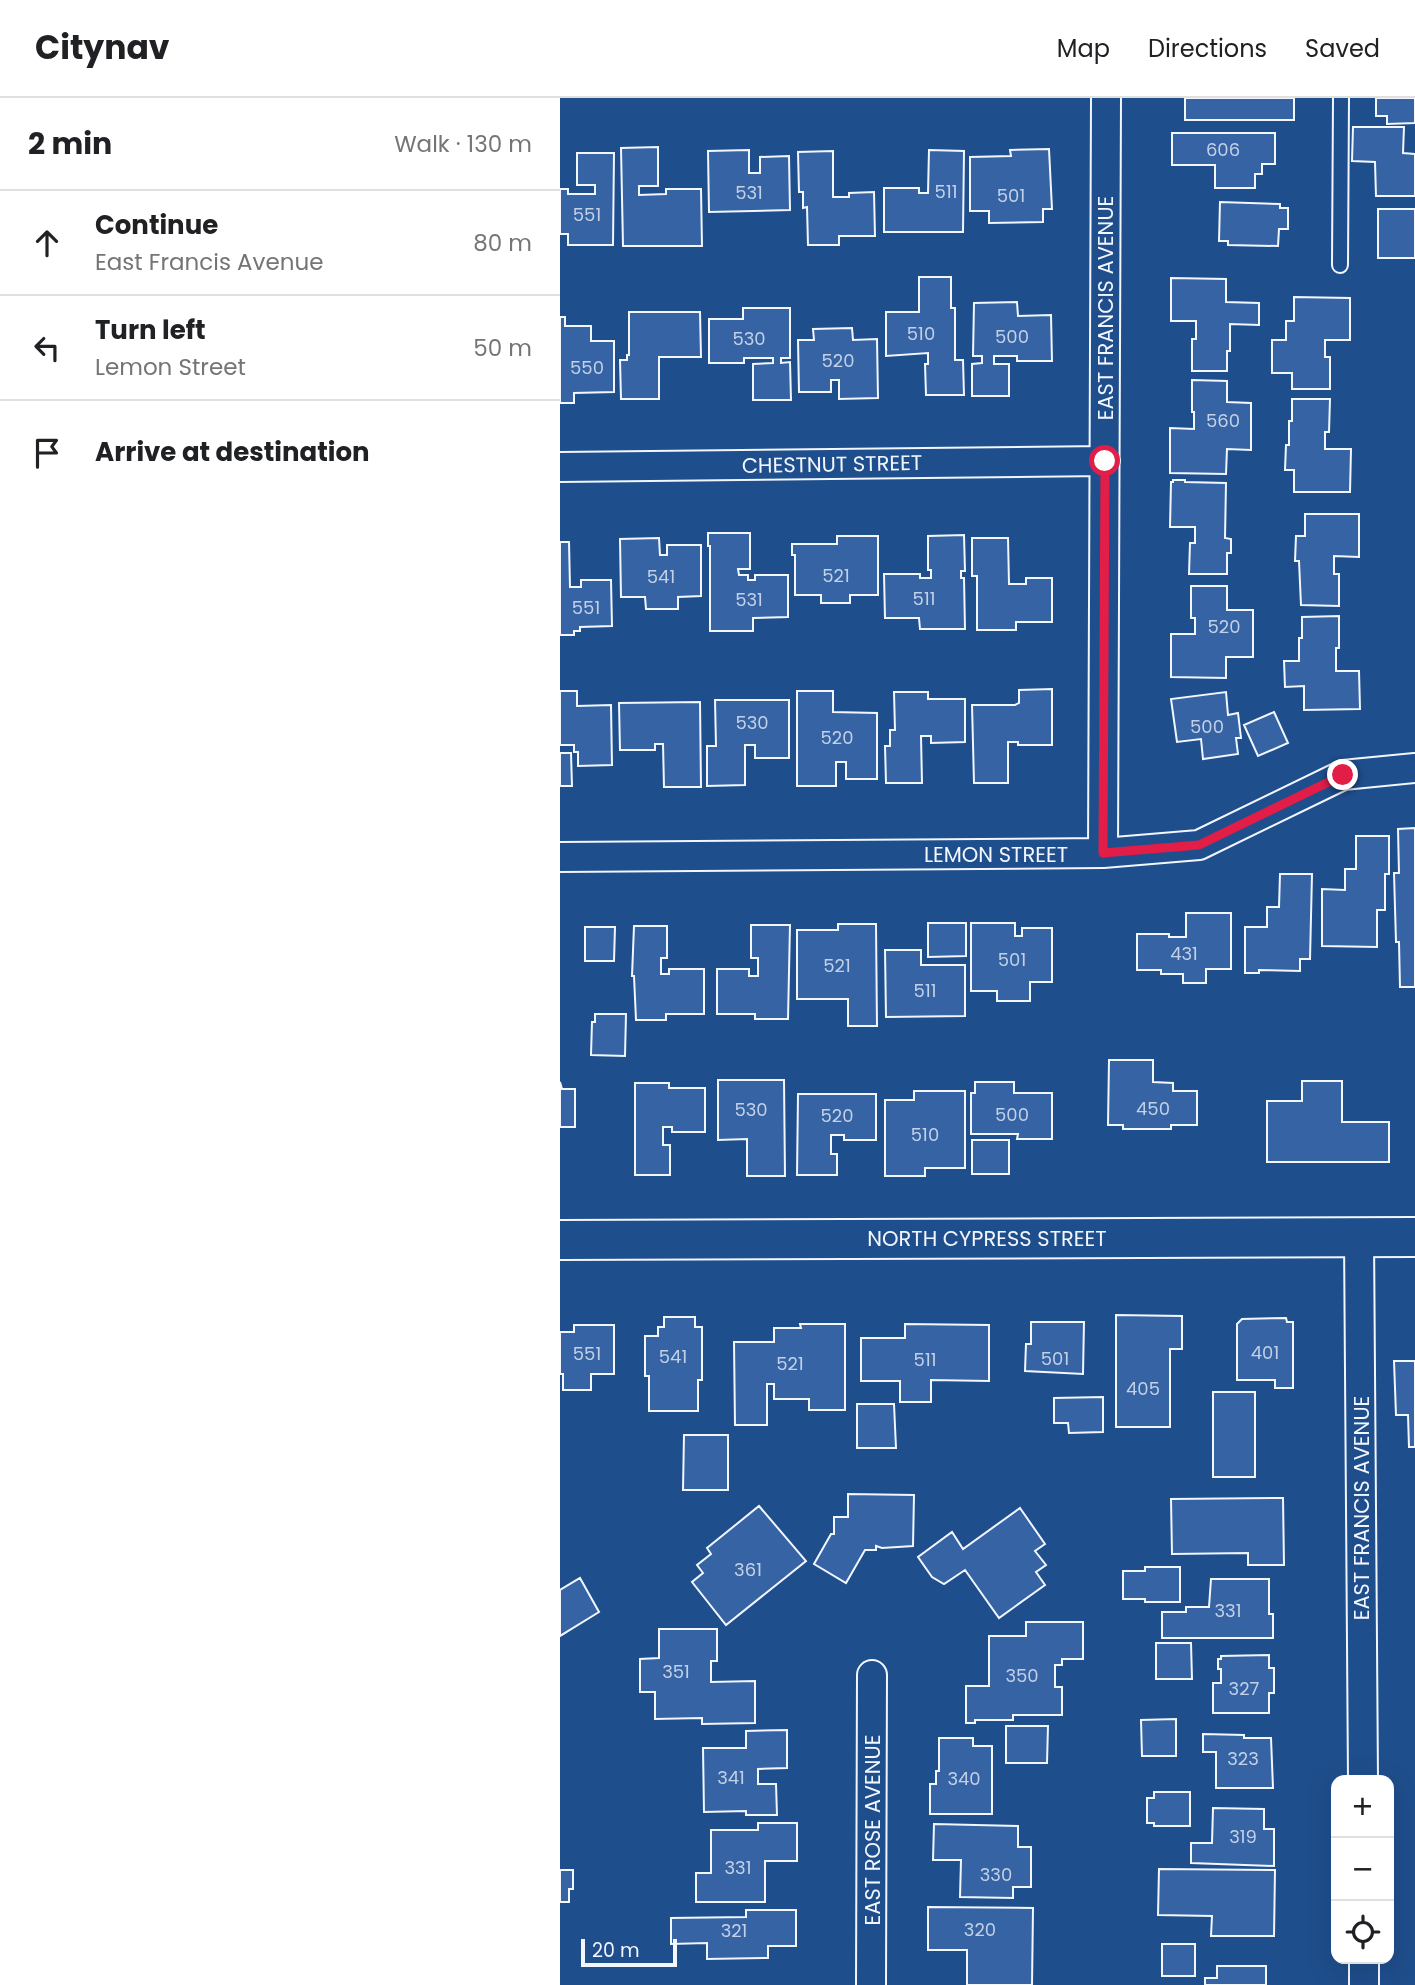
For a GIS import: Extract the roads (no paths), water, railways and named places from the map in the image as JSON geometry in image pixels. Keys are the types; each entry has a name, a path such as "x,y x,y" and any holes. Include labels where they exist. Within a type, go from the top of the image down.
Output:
{"street":[{"name":"EAST FRANCIS AVENUE","path":"1103,853 1106,98"},
{"name":"CHESTNUT STREET","path":"560,467 1105,461"},
{"name":"LEMON STREET","path":"560,857 1103,853 1199,845 1343,775 1415,768"},
{"name":"EAST FRANCIS AVENUE","path":"1359,1236 1363,1775"},
{"name":"NORTH CYPRESS STREET","path":"560,1240 1415,1237"},
{"name":"EAST ROSE AVENUE","path":"871,1985 872,1675"},
{"path":"1364,1964 1364,1985"}],"lane":[{"path":"1340,265 1341,98"}]}
